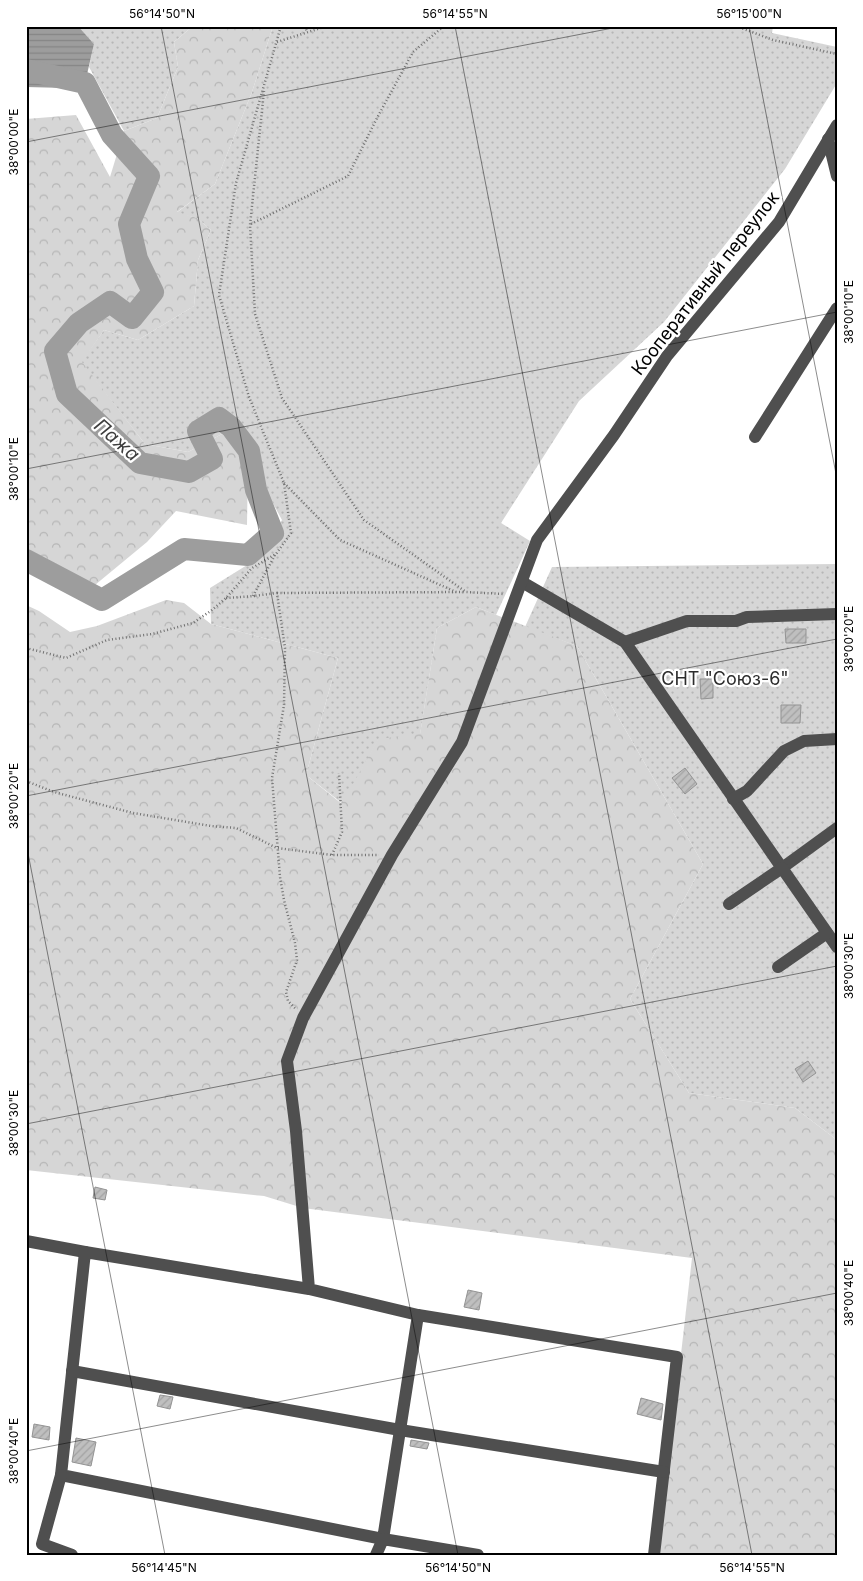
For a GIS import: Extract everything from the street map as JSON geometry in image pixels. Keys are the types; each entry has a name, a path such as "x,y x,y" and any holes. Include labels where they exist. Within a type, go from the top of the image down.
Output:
{"street":[{"name":"Кооперативный переулок","path":"309,1289 287,1061 303,1018 392,855 462,742 537,540 614,435 667,356 779,222 837,125"},
{"path":"828,139 837,176"},
{"path":"755,437 837,308"},
{"path":"522,582 625,642 826,933 837,946"},
{"path":"625,642 687,621 736,621 747,617 837,614"},
{"path":"734,799 747,791 784,751 804,741 837,739"},
{"path":"729,904 837,828"},
{"path":"778,967 826,933"},
{"path":"26,1241 309,1289 418,1315 677,1357 654,1555"},
{"path":"72,1555 42,1544 61,1475 85,1252"},
{"path":"376,1555 383,1538 418,1315"},
{"path":"72,1371 400,1430 664,1472"},
{"path":"61,1475 478,1555"}],"path":[{"path":"253,596 276,554 291,533 284,484 249,397 219,295 236,183 281,26"},
{"path":"305,26 307,32"},
{"path":"277,42 327,26"},
{"path":"250,224 348,176 412,52 444,26"},
{"path":"736,26 773,40 837,54"},
{"path":"265,85 250,224 255,314 282,398 364,520 466,592"},
{"path":"284,484 340,540 457,592"},
{"path":"26,648 66,658 107,640 152,634 193,623 226,598 252,568 276,554"},
{"path":"226,598 277,593 466,592 517,594"},
{"path":"277,593 285,648 284,705 272,778 277,848 284,900 295,943 297,960 286,992 288,1001 303,1018"},
{"path":"332,855 342,832 339,773"},
{"path":"26,781 54,792 133,812 211,826 236,828 277,848 332,855 392,855"}],"green space":[{"path":"78,26 193,26 174,42 178,67 157,118 124,131 89,67 94,44"},
{"path":"193,26 273,26 252,92 215,184 177,212 197,218 211,230 198,260 194,306 138,340 104,330 82,362 145,444 188,452 222,434 248,459 247,525 176,511 147,542 95,585 26,548 26,119 76,115 110,177 124,131 157,118 178,67 174,42"},
{"path":"273,26 773,26 772,33 837,47 837,83 785,169 664,322 579,401 501,523 530,541 496,615 476,607 437,628 420,735 378,740 343,804 306,775 338,658 211,624 210,588 257,559 282,520 249,459 222,434 188,452 145,444 81,362 104,330 138,340 194,306 198,260 211,230 197,218 176,213 215,184 252,92"},
{"name":"СНТ \"Союз-6\"","path":"837,564 837,1140 795,1108 689,1093 630,999 703,864 577,646 525,627 552,567"},
{"path":"166,600 184,603 211,624 338,658 306,775 342,804 378,739 420,734 437,628 476,607 577,646 703,864 630,999 689,1093 795,1108 837,1140 837,1555 658,1555 692,1258 303,1208 264,1196 26,1170 26,605 39,611 70,632 97,626"}],"shaded area":[{"path":"26,26 78,26 94,44 85,83 66,88 26,87"}],"building":[{"path":"785,629 806,629 806,643 786,643"},
{"path":"700,679 713,679 713,698 701,699"},
{"path":"781,705 801,705 800,723 781,723"},
{"path":"685,768 697,784 685,794 672,778"},
{"path":"808,1061 816,1073 803,1082 795,1069"},
{"path":"95,1187 107,1190 105,1200 93,1198"},
{"path":"468,1290 482,1293 479,1310 464,1307"},
{"path":"160,1395 173,1397 170,1409 157,1406"},
{"path":"641,1398 663,1404 661,1420 637,1414"},
{"path":"34,1424 50,1427 49,1440 32,1437"},
{"path":"76,1438 96,1442 91,1466 72,1462"},
{"path":"411,1440 429,1443 427,1449 410,1446"}],"waterway":[{"name":"Пажа","path":"26,70 85,83 112,135 149,176 129,224 137,259 153,292 132,318 110,302 79,323 55,351 67,394 140,463 189,472 212,459 198,431 219,418 231,427 249,451 256,490 273,533 248,555 184,549 102,600 26,560"}]}
